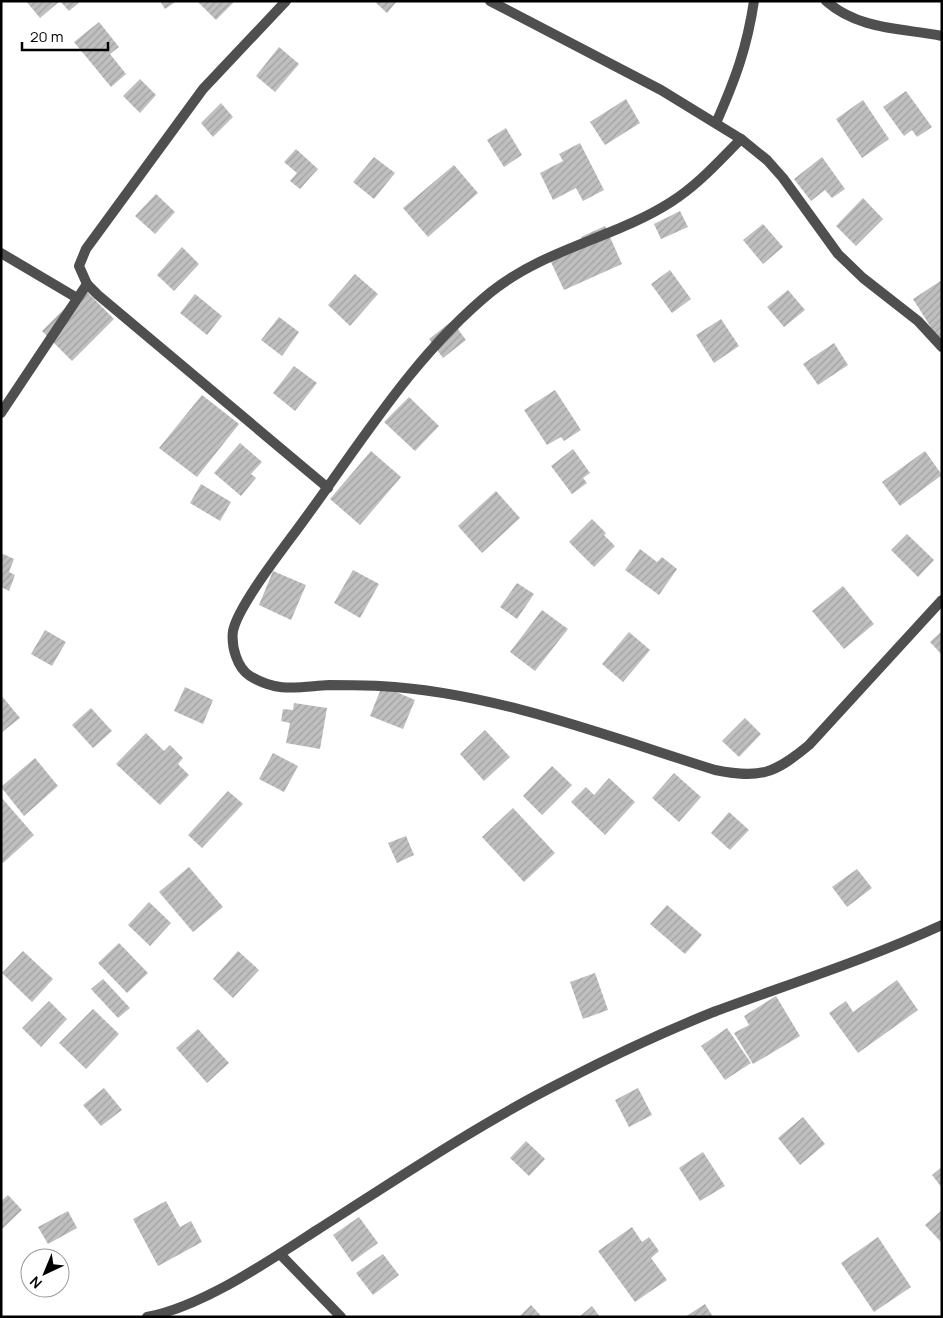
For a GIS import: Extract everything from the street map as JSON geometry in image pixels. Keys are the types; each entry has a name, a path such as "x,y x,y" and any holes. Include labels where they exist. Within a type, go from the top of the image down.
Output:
{"street":[{"path":"286,1 203,90 86,249 79,266 86,284 328,488"},
{"path":"490,1 661,90 741,139 767,160 783,178 838,254 863,278 918,321 942,347"},
{"path":"716,123 748,42 754,1"},
{"path":"826,1 852,19 879,26 942,36"},
{"path":"741,139 694,186 670,203 557,253 521,271 492,291 421,361 277,557 244,607 233,631 235,655 246,673 267,686 292,689 329,686 381,686 507,706 715,770 743,776 774,769 787,763 809,745 942,600"},
{"path":"1,253 77,298"},
{"path":"1,413 86,284"},
{"path":"147,1317 172,1312 199,1300 280,1254 518,1105 638,1043 716,1012 877,954 942,925"},
{"path":"280,1254 341,1317"}],"building":[{"path":"26,1 60,1 40,18"},
{"path":"60,1 81,1 69,11"},
{"path":"160,1 177,1 165,9"},
{"path":"197,1 235,1 216,20"},
{"path":"374,1 397,1 387,13"},
{"path":"99,22 119,47 110,54 126,74 111,87 74,42"},
{"path":"279,47 299,64 275,92 256,76"},
{"path":"140,79 156,95 140,113 123,96"},
{"path":"906,91 932,127 917,137 912,130 904,136 883,107"},
{"path":"626,99 640,123 605,145 590,122"},
{"path":"863,100 889,139 862,158 836,119"},
{"path":"221,103 233,117 213,137 201,123"},
{"path":"506,128 522,155 504,167 487,140"},
{"path":"580,143 604,190 583,201 576,188 553,200 540,173 563,161 559,154"},
{"path":"296,149 318,169 300,189 290,181 297,173 284,162"},
{"path":"374,157 395,173 374,199 353,182"},
{"path":"822,157 845,189 832,198 825,190 811,201 794,179"},
{"path":"454,165 478,193 428,237 403,208"},
{"path":"156,194 175,212 155,234 135,216"},
{"path":"863,198 883,219 856,246 836,226"},
{"path":"680,211 688,227 661,239 654,224"},
{"path":"763,224 783,247 763,264 743,240"},
{"path":"605,226 622,264 564,290 550,260 584,244 581,237"},
{"path":"182,247 199,264 174,291 157,275"},
{"path":"670,270 691,299 672,313 651,284"},
{"path":"355,274 378,294 350,326 328,305"},
{"path":"942,280 942,345 913,299"},
{"path":"84,289 114,319 72,361 42,331"},
{"path":"788,290 805,310 784,327 767,307"},
{"path":"195,294 222,316 207,335 180,313"},
{"path":"279,317 299,332 282,356 261,340"},
{"path":"721,319 739,346 714,363 696,335"},
{"path":"452,321 466,340 443,358 429,339"},
{"path":"834,343 848,365 818,385 803,364"},
{"path":"294,366 317,383 295,411 273,393"},
{"path":"555,390 581,430 564,441 561,437 547,445 524,410"},
{"path":"202,395 239,424 197,477 159,448"},
{"path":"409,397 439,426 415,451 384,422"},
{"path":"240,443 262,462 251,474 256,478 241,496 214,473"},
{"path":"573,449 590,473 583,478 587,483 572,494 551,466"},
{"path":"371,451 401,477 360,525 330,499"},
{"path":"925,451 942,475 900,506 882,482"},
{"path":"201,484 231,502 220,521 190,503"},
{"path":"496,491 520,518 482,553 458,526"},
{"path":"592,519 606,533 604,535 615,546 594,567 569,542"},
{"path":"907,534 934,560 918,577 891,550"},
{"path":"640,549 657,562 662,557 677,569 659,595 625,570"},
{"path":"1,553 14,559 9,572 15,575 9,591 1,587"},
{"path":"353,570 379,584 360,618 334,603"},
{"path":"273,571 306,585 291,620 259,605"},
{"path":"517,583 534,594 517,619 500,607"},
{"path":"843,586 874,624 844,649 812,611"},
{"path":"542,610 568,629 535,671 510,652"},
{"path":"45,630 66,642 52,666 31,654"},
{"path":"942,631 942,655 930,642"},
{"path":"629,632 650,650 623,682 602,664"},
{"path":"382,686 415,700 403,729 370,716"},
{"path":"185,687 213,700 203,724 174,711"},
{"path":"1,695 20,718 1,733"},
{"path":"294,703 327,708 320,749 286,743 290,723 281,721 283,709 293,710"},
{"path":"91,708 112,731 93,748 72,725"},
{"path":"745,718 761,734 739,757 722,741"},
{"path":"485,730 510,757 484,781 460,754"},
{"path":"146,733 164,751 170,745 183,758 178,764 189,775 160,805 116,764"},
{"path":"273,753 298,766 284,792 259,779"},
{"path":"35,758 58,786 24,816 1,787"},
{"path":"552,766 572,785 542,815 523,796"},
{"path":"674,773 701,797 679,822 652,798"},
{"path":"609,778 635,802 605,835 571,802 586,787 594,795"},
{"path":"228,791 243,804 202,848 188,835"},
{"path":"1,797 34,835 3,863 1,862"},
{"path":"513,808 555,853 524,882 482,837"},
{"path":"729,812 749,830 730,850 711,833"},
{"path":"406,836 414,855 397,863 388,843"},
{"path":"189,867 223,907 193,932 159,892"},
{"path":"857,869 872,888 847,907 832,887"},
{"path":"149,902 171,923 150,946 128,925"},
{"path":"667,905 702,935 685,954 650,924"},
{"path":"119,943 148,973 127,993 98,963"},
{"path":"23,951 53,979 32,1002 2,973"},
{"path":"238,951 259,970 233,998 213,979"},
{"path":"595,973 608,1010 583,1019 570,982"},
{"path":"103,979 130,1008 118,1018 91,989"},
{"path":"897,980 918,1010 858,1053 829,1013 846,1001 853,1012"},
{"path":"776,996 800,1036 753,1064 734,1033 749,1025 744,1016"},
{"path":"49,1001 67,1019 41,1047 22,1028"},
{"path":"93,1009 119,1034 86,1069 59,1043"},
{"path":"727,1028 751,1063 725,1080 701,1046"},
{"path":"198,1029 229,1063 207,1083 176,1048"},
{"path":"104,1088 122,1110 101,1126 83,1105"},
{"path":"638,1088 652,1115 629,1127 615,1100"},
{"path":"803,1117 825,1144 800,1165 778,1138"},
{"path":"526,1141 545,1159 529,1176 510,1158"},
{"path":"703,1152 725,1186 700,1201 679,1168"},
{"path":"942,1167 942,1188 932,1175"},
{"path":"8,1195 22,1210 1,1230 1,1201"},
{"path":"166,1201 180,1227 191,1221 202,1242 158,1266 133,1219"},
{"path":"942,1210 942,1243 925,1225"},
{"path":"68,1211 77,1228 48,1244 38,1227"},
{"path":"359,1217 378,1243 352,1262 333,1235"},
{"path":"632,1227 642,1242 649,1237 659,1251 651,1258 667,1280 635,1302 598,1251"},
{"path":"878,1237 911,1287 874,1312 841,1263"},
{"path":"383,1254 399,1275 373,1295 356,1273"},
{"path":"705,1304 713,1317 685,1317"},
{"path":"531,1305 542,1317 519,1317"},
{"path":"592,1306 600,1317 579,1317"}]}
